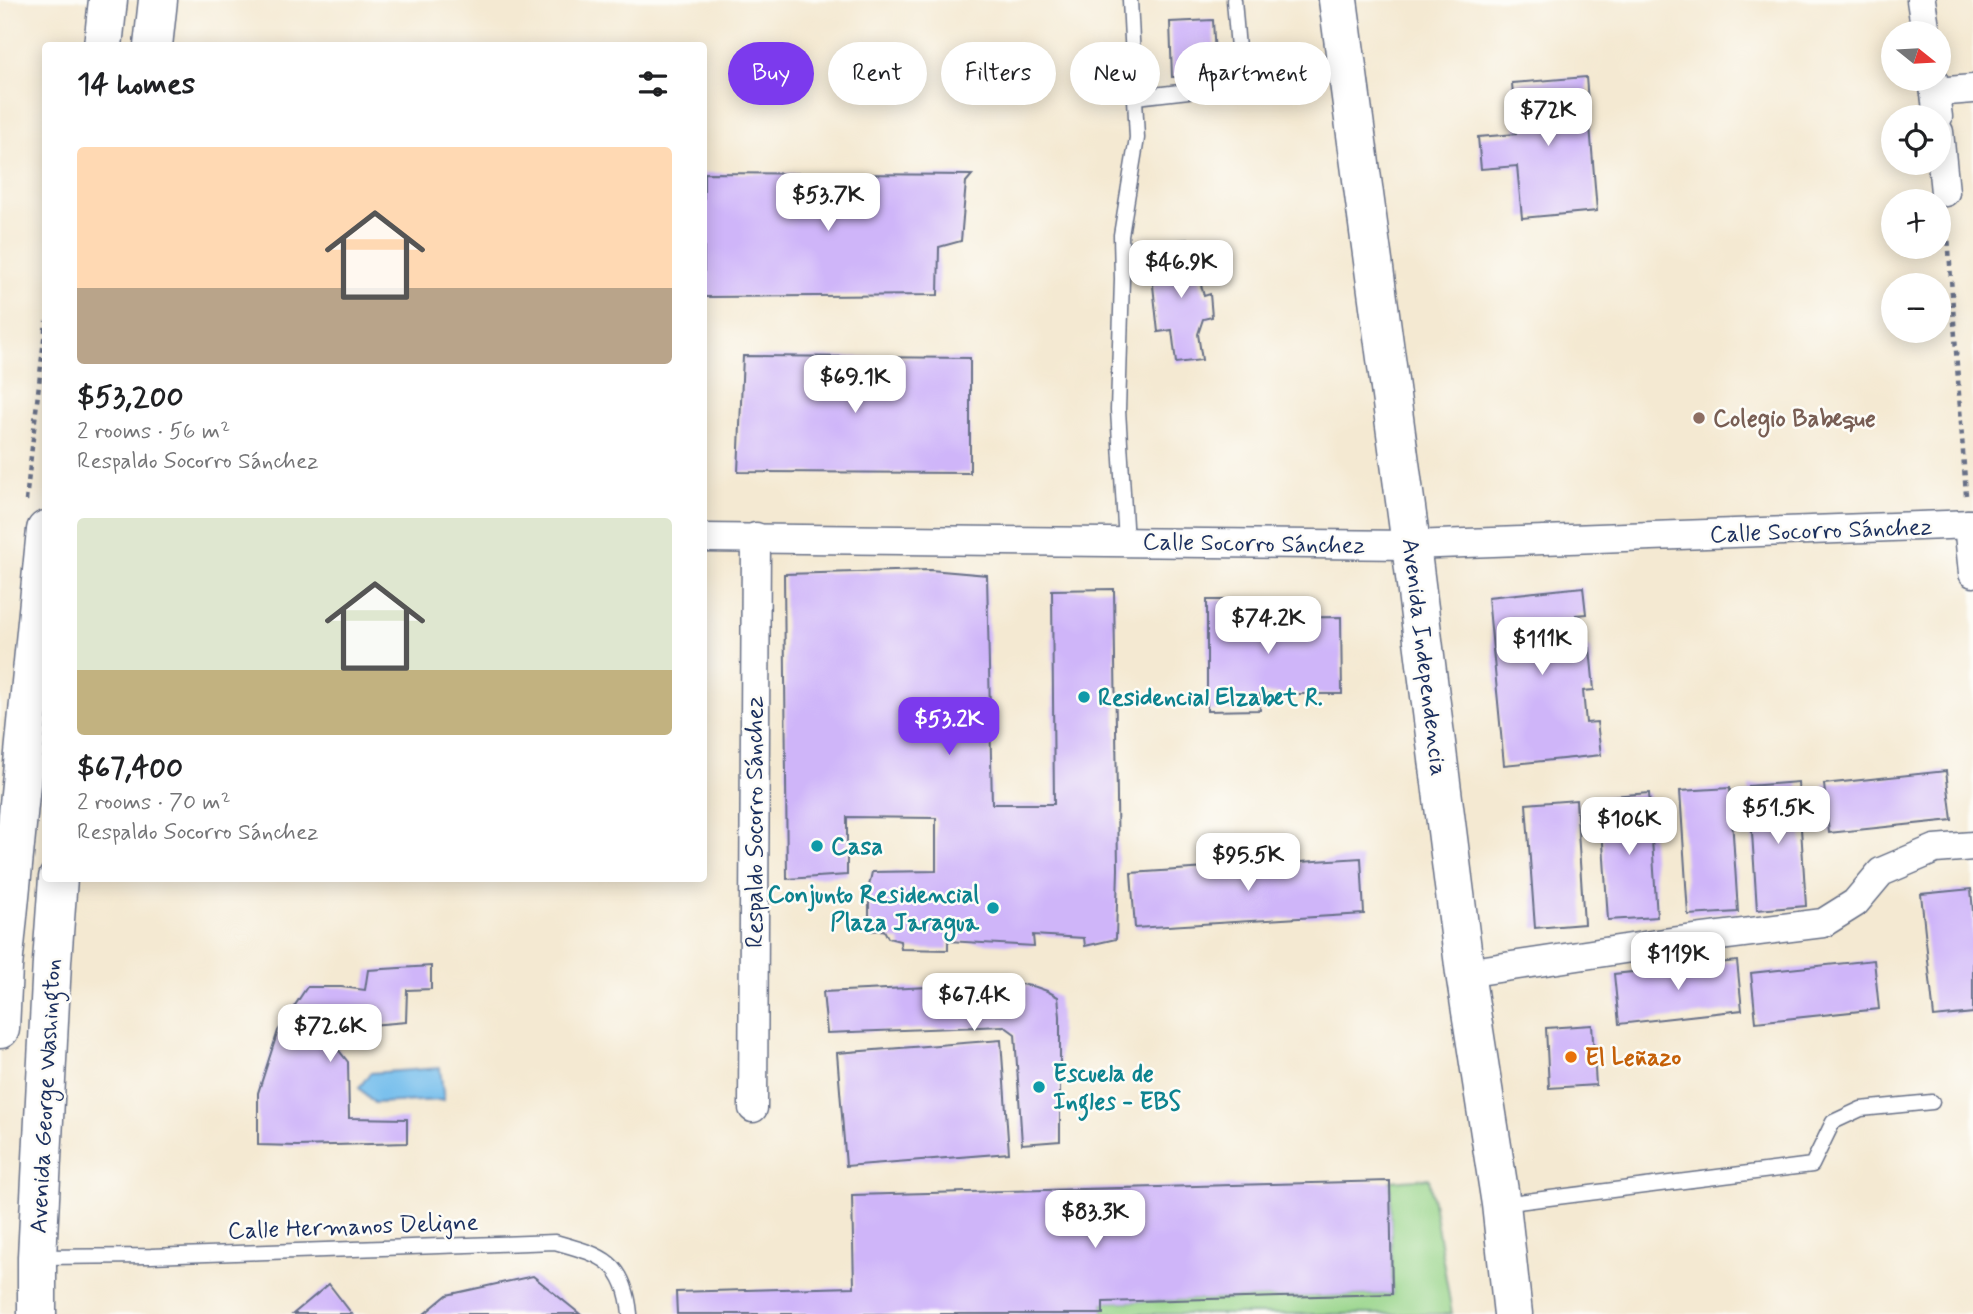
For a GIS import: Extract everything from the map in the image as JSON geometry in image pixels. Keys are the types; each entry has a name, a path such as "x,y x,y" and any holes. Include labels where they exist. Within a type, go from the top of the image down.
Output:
{"main road":[{"path":"103,42 108,0"},
{"path":"153,42 158,0"},
{"name":"Avenida Independencia","path":"1338,0 1465,973 1501,1204 1513,1314"},
{"name":"Avenida George Washington","path":"0,1028 4,954 42,569"},
{"name":"Avenida George Washington","path":"37,1314 37,1257 58,882"}],"street":[{"path":"1921,0 1924,21"},
{"path":"1935,96 1973,89"},
{"name":"Calle Socorro Sánchez","path":"707,538 1411,545 1970,524"},
{"path":"1970,524 1973,573"},
{"name":"Respaldo Socorro Sánchez","path":"752,1108 756,537"},
{"path":"1465,973 1664,943 1823,923 1855,903 1881,872 1935,849 1973,846"}],"lane":[{"path":"1130,0 1133,42"},
{"path":"1160,94 1241,85 1234,0"},
{"path":"1126,542 1118,410 1121,234 1138,138 1136,105"},
{"path":"1501,1204 1812,1165 1833,1122 1861,1109 1932,1102"},
{"name":"Calle Hermanos Deligne","path":"37,1257 151,1256 555,1242 596,1254 616,1269 628,1293 630,1314"}],"path":[{"path":"1950,259 1970,524"}],"green space":[{"path":"1429,1178 1452,1314 1103,1314 1103,1302 1392,1294 1390,1181"}],"water":[{"path":"440,1068 444,1100 374,1103 359,1088 370,1073"}],"building":[{"path":"1213,20 1214,42 1174,42 1174,77 1172,77 1170,22"},
{"path":"1586,77 1597,211 1522,218 1517,166 1481,169 1478,137 1516,134 1512,83"},
{"path":"707,173 972,175 966,182 961,241 939,247 938,295 707,297"},
{"path":"1193,239 1192,271 1198,274 1204,296 1210,294 1212,317 1203,319 1198,334 1202,360 1176,363 1172,330 1158,332 1152,276 1163,273 1161,241"},
{"path":"743,356 970,358 970,473 738,472"},
{"path":"930,570 987,575 992,804 1054,804 1052,590 1114,589 1118,869 1116,939 1085,946 1084,938 1033,935 1034,946 948,941 948,950 901,949 900,941 888,938 884,930 869,931 869,886 872,872 936,871 936,818 847,817 847,875 787,879 784,574"},
{"path":"1583,587 1586,614 1576,615 1579,649 1590,648 1594,690 1583,691 1586,723 1597,722 1601,755 1504,765 1488,597"},
{"path":"1207,600 1258,600 1258,618 1341,617 1342,694 1260,694 1260,710 1207,711"},
{"path":"1946,771 1952,820 1829,833 1824,784"},
{"path":"1798,782 1806,906 1757,910 1749,786"},
{"path":"1730,788 1738,912 1688,915 1680,791"},
{"path":"1649,793 1657,917 1608,920 1600,797"},
{"path":"1576,800 1584,924 1535,928 1526,804"},
{"path":"1361,858 1364,914 1135,928 1131,873"},
{"path":"1971,889 1973,1013 1934,1017 1921,894"},
{"path":"1874,960 1879,1009 1756,1022 1751,973"},
{"path":"1737,961 1742,1010 1619,1024 1614,974"},
{"path":"431,966 431,989 407,990 406,1022 322,1029 348,1062 349,1118 407,1119 407,1143 258,1145 258,1093 278,1031 307,987 365,990 368,970"},
{"name":"Escuela de Ingles - EBS","path":"1015,983 1036,987 1058,997 1060,1141 1022,1144 1015,1034 1004,1026 827,1033 823,992"},
{"name":"El Leñazo","path":"1592,1025 1596,1085 1549,1088 1546,1028"},
{"path":"1001,1040 1009,1153 846,1166 837,1053"},
{"path":"1390,1181 1392,1294 1103,1302 1103,1314 677,1314 676,1292 854,1287 852,1195"},
{"path":"533,1276 580,1314 424,1314 447,1295"},
{"path":"329,1284 352,1314 293,1314"}],"place":[{"name":"Colegio Babeque","path":"1699,418"},
{"name":"Residencial Elzabet R.","path":"1084,697"},
{"name":"Casa","path":"817,846"},
{"name":"Conjunto Residencial Plaza Jaragua","path":"993,908"},
{"name":"El Leñazo","path":"1571,1057"},
{"name":"Escuela de Ingles - EBS","path":"1039,1087"}]}
